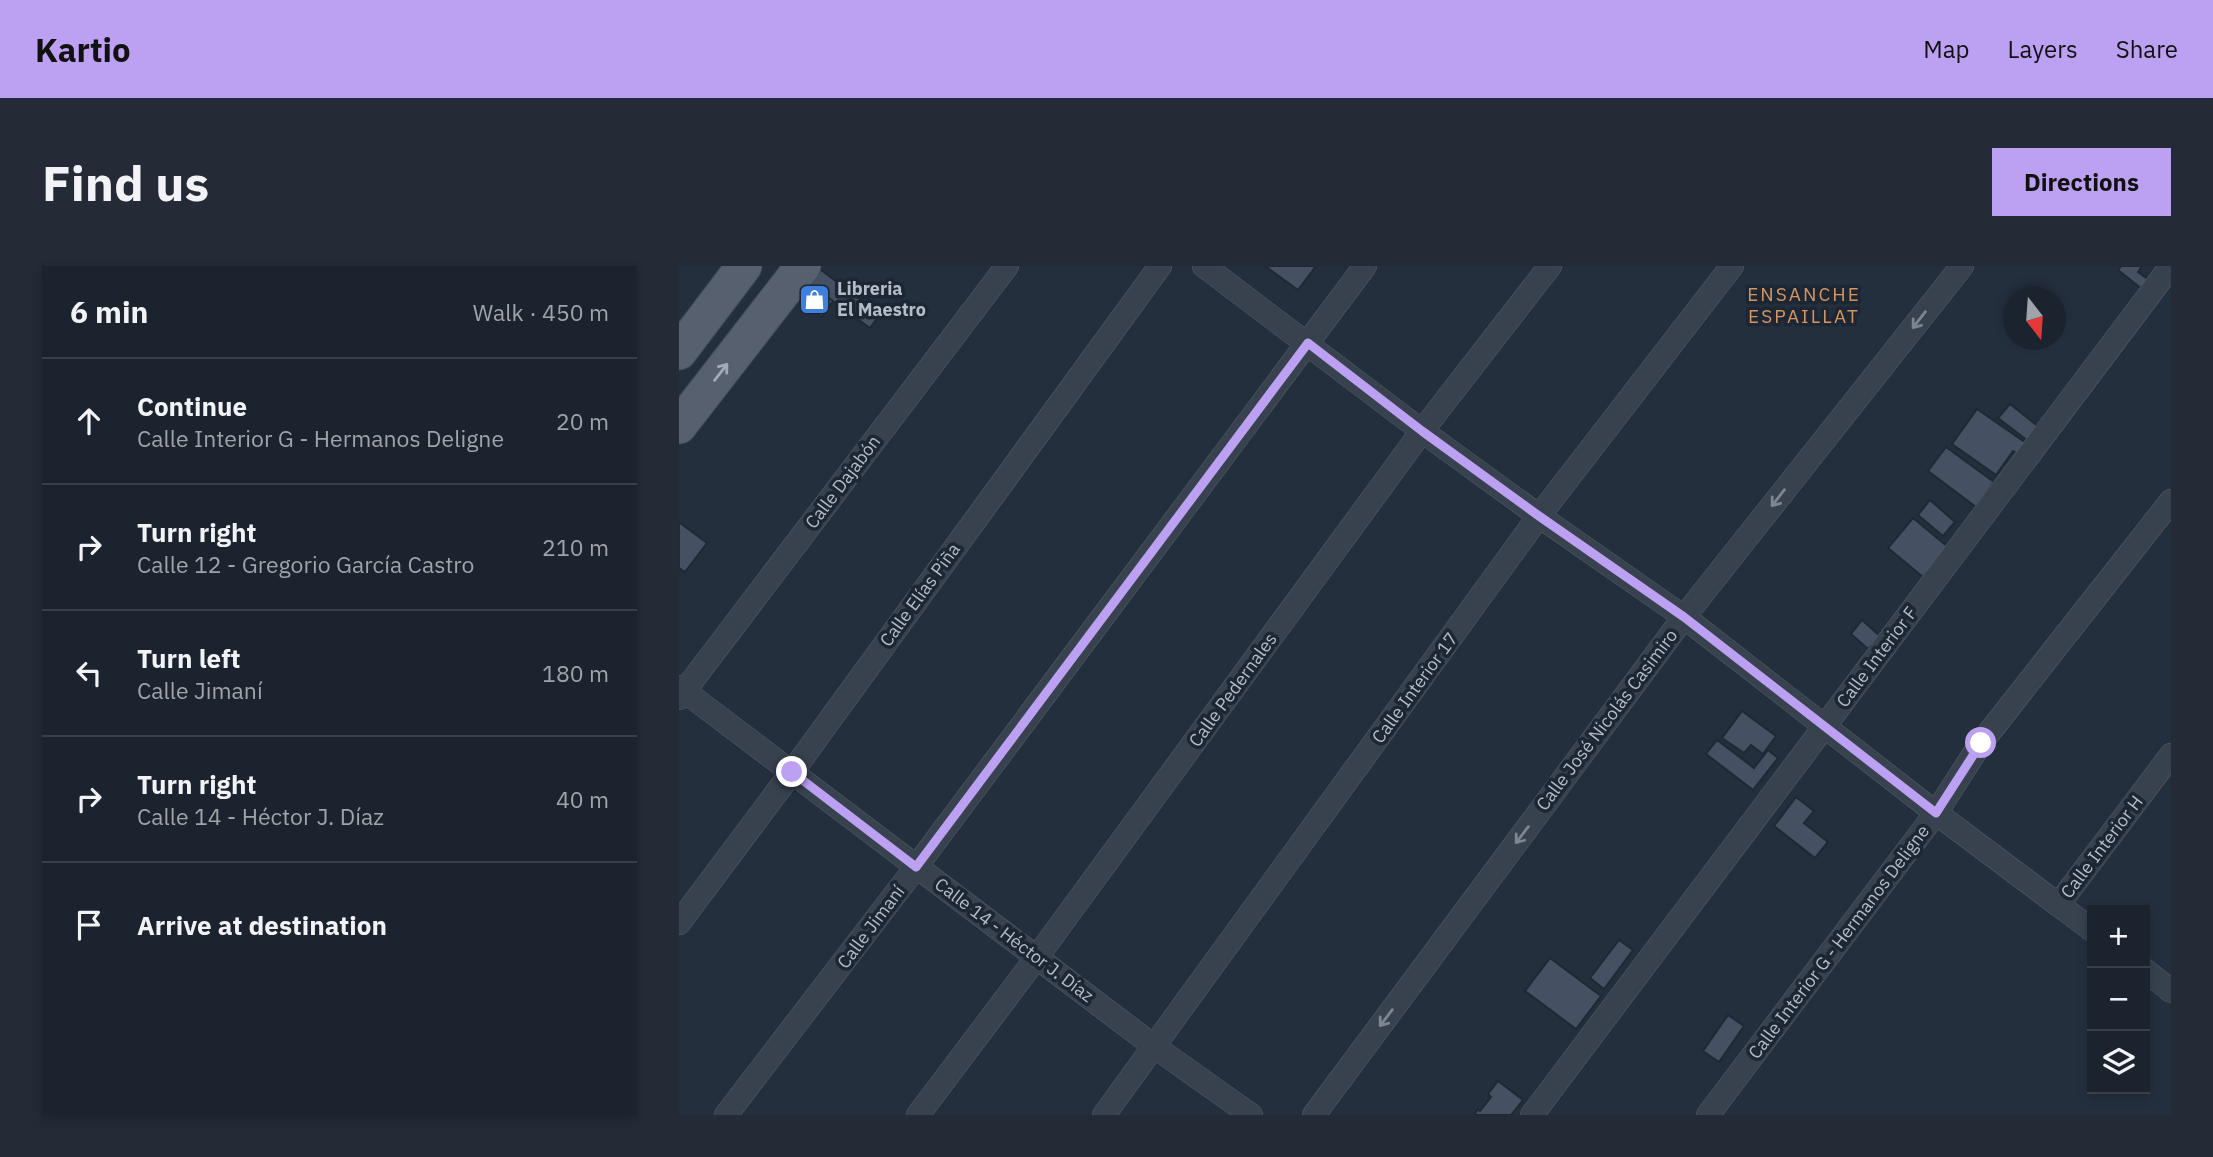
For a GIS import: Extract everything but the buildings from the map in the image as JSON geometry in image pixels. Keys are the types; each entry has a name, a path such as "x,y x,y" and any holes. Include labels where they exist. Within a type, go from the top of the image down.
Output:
{"main road":[{"path":"679,352 744,266"},
{"path":"679,426 803,266"}],"street":[{"name":"Calle Dajabón","path":"681,692 1007,266"},
{"name":"Calle Elías Piña","path":"679,923 1160,266"},
{"path":"1204,266 1422,431 1684,617 2087,926"},
{"name":"Calle Jimaní","path":"726,1115 916,867 1365,266"},
{"name":"Calle Pedernales","path":"918,1115 1422,431 1551,266"},
{"name":"Calle Interior 17","path":"1104,1115 1539,516 1731,266"},
{"name":"Calle José Nicolás Casimiro","path":"1314,1115 1684,617 1962,266"},
{"name":"Calle Interior F","path":"1532,1115 2171,266"},
{"name":"Calle Interior G - Hermanos Deligne","path":"1708,1115 1936,813 1981,743 2171,501"},
{"name":"Calle 14 - Héctor J. Díaz","path":"681,692 792,772 1155,1047 1251,1115"},
{"name":"Calle Interior H","path":"2058,905 2171,755"},
{"path":"2150,973 2169,986"}],"place":[{"name":"Libreria El Maestro","path":"814,299"}],"district":[{"name":"ENSANCHE ESPAILLAT","path":"1804,305"}],"route":[{"path":"792,772 916,867 1308,343 1422,431 1684,617 1936,813 1981,743"}]}
